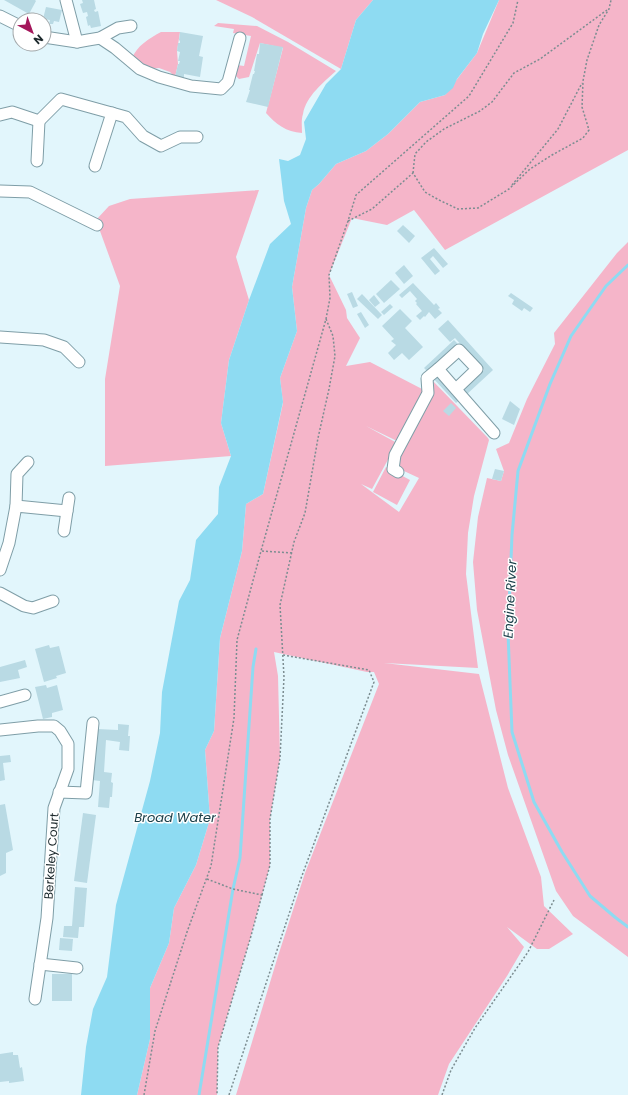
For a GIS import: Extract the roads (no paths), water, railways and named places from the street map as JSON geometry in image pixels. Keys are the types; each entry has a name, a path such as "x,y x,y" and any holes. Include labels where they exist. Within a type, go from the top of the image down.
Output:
{"street":[{"path":"66,0 76,42"},
{"path":"0,16 12,22"},
{"path":"52,38 76,42 100,38 118,28 131,26"},
{"path":"100,38 115,48 140,69 159,77 191,86 221,89 228,82 240,38"},
{"path":"37,161 39,121 61,99 126,117 143,136 161,146 180,137 197,137"},
{"path":"0,115 12,112 39,121"},
{"path":"96,166 112,113"},
{"path":"0,191 30,192 98,225"},
{"path":"0,337 44,340 64,347 79,362"},
{"path":"398,472 393,469 395,455 428,393 427,378 459,350 477,370 456,389"},
{"path":"438,369 494,433"},
{"path":"0,570 9,543 16,506 17,474 28,462"},
{"path":"64,531 69,498"},
{"path":"16,506 67,511"},
{"path":"0,593 24,606 33,608 53,601"},
{"path":"0,702 25,695"},
{"path":"59,792 86,793 93,723"},
{"name":"Berkeley Court","path":"0,730 54,726 60,731 68,744 68,769 54,808 47,918 35,1000"},
{"path":"40,964 77,968"}],"water":[{"name":"Broad Water","path":"373,0 499,0 483,34 477,53 457,79 453,88 445,95 420,102 388,134 366,151 336,164 312,190 306,208 292,287 297,331 280,378 283,402 263,494 246,504 242,551 220,638 214,731 205,750 210,819 196,865 174,908 169,943 150,988 150,1039 137,1095 81,1095 86,1047 93,1009 107,977 116,905 150,781 160,733 162,692 179,601 190,580 196,540 218,514 219,487 231,456 221,423 229,360 270,244 291,224 284,201 279,159 288,161 300,155 306,139 304,122 326,84 341,69 356,20"}],"waterway":[{"name":"Engine River","path":"628,265 606,286 571,336 550,384 518,471 512,535 508,633 512,732 534,802 562,852 590,896 628,927"},
{"path":"199,1095 233,889 240,858 253,667 256,649"}]}
